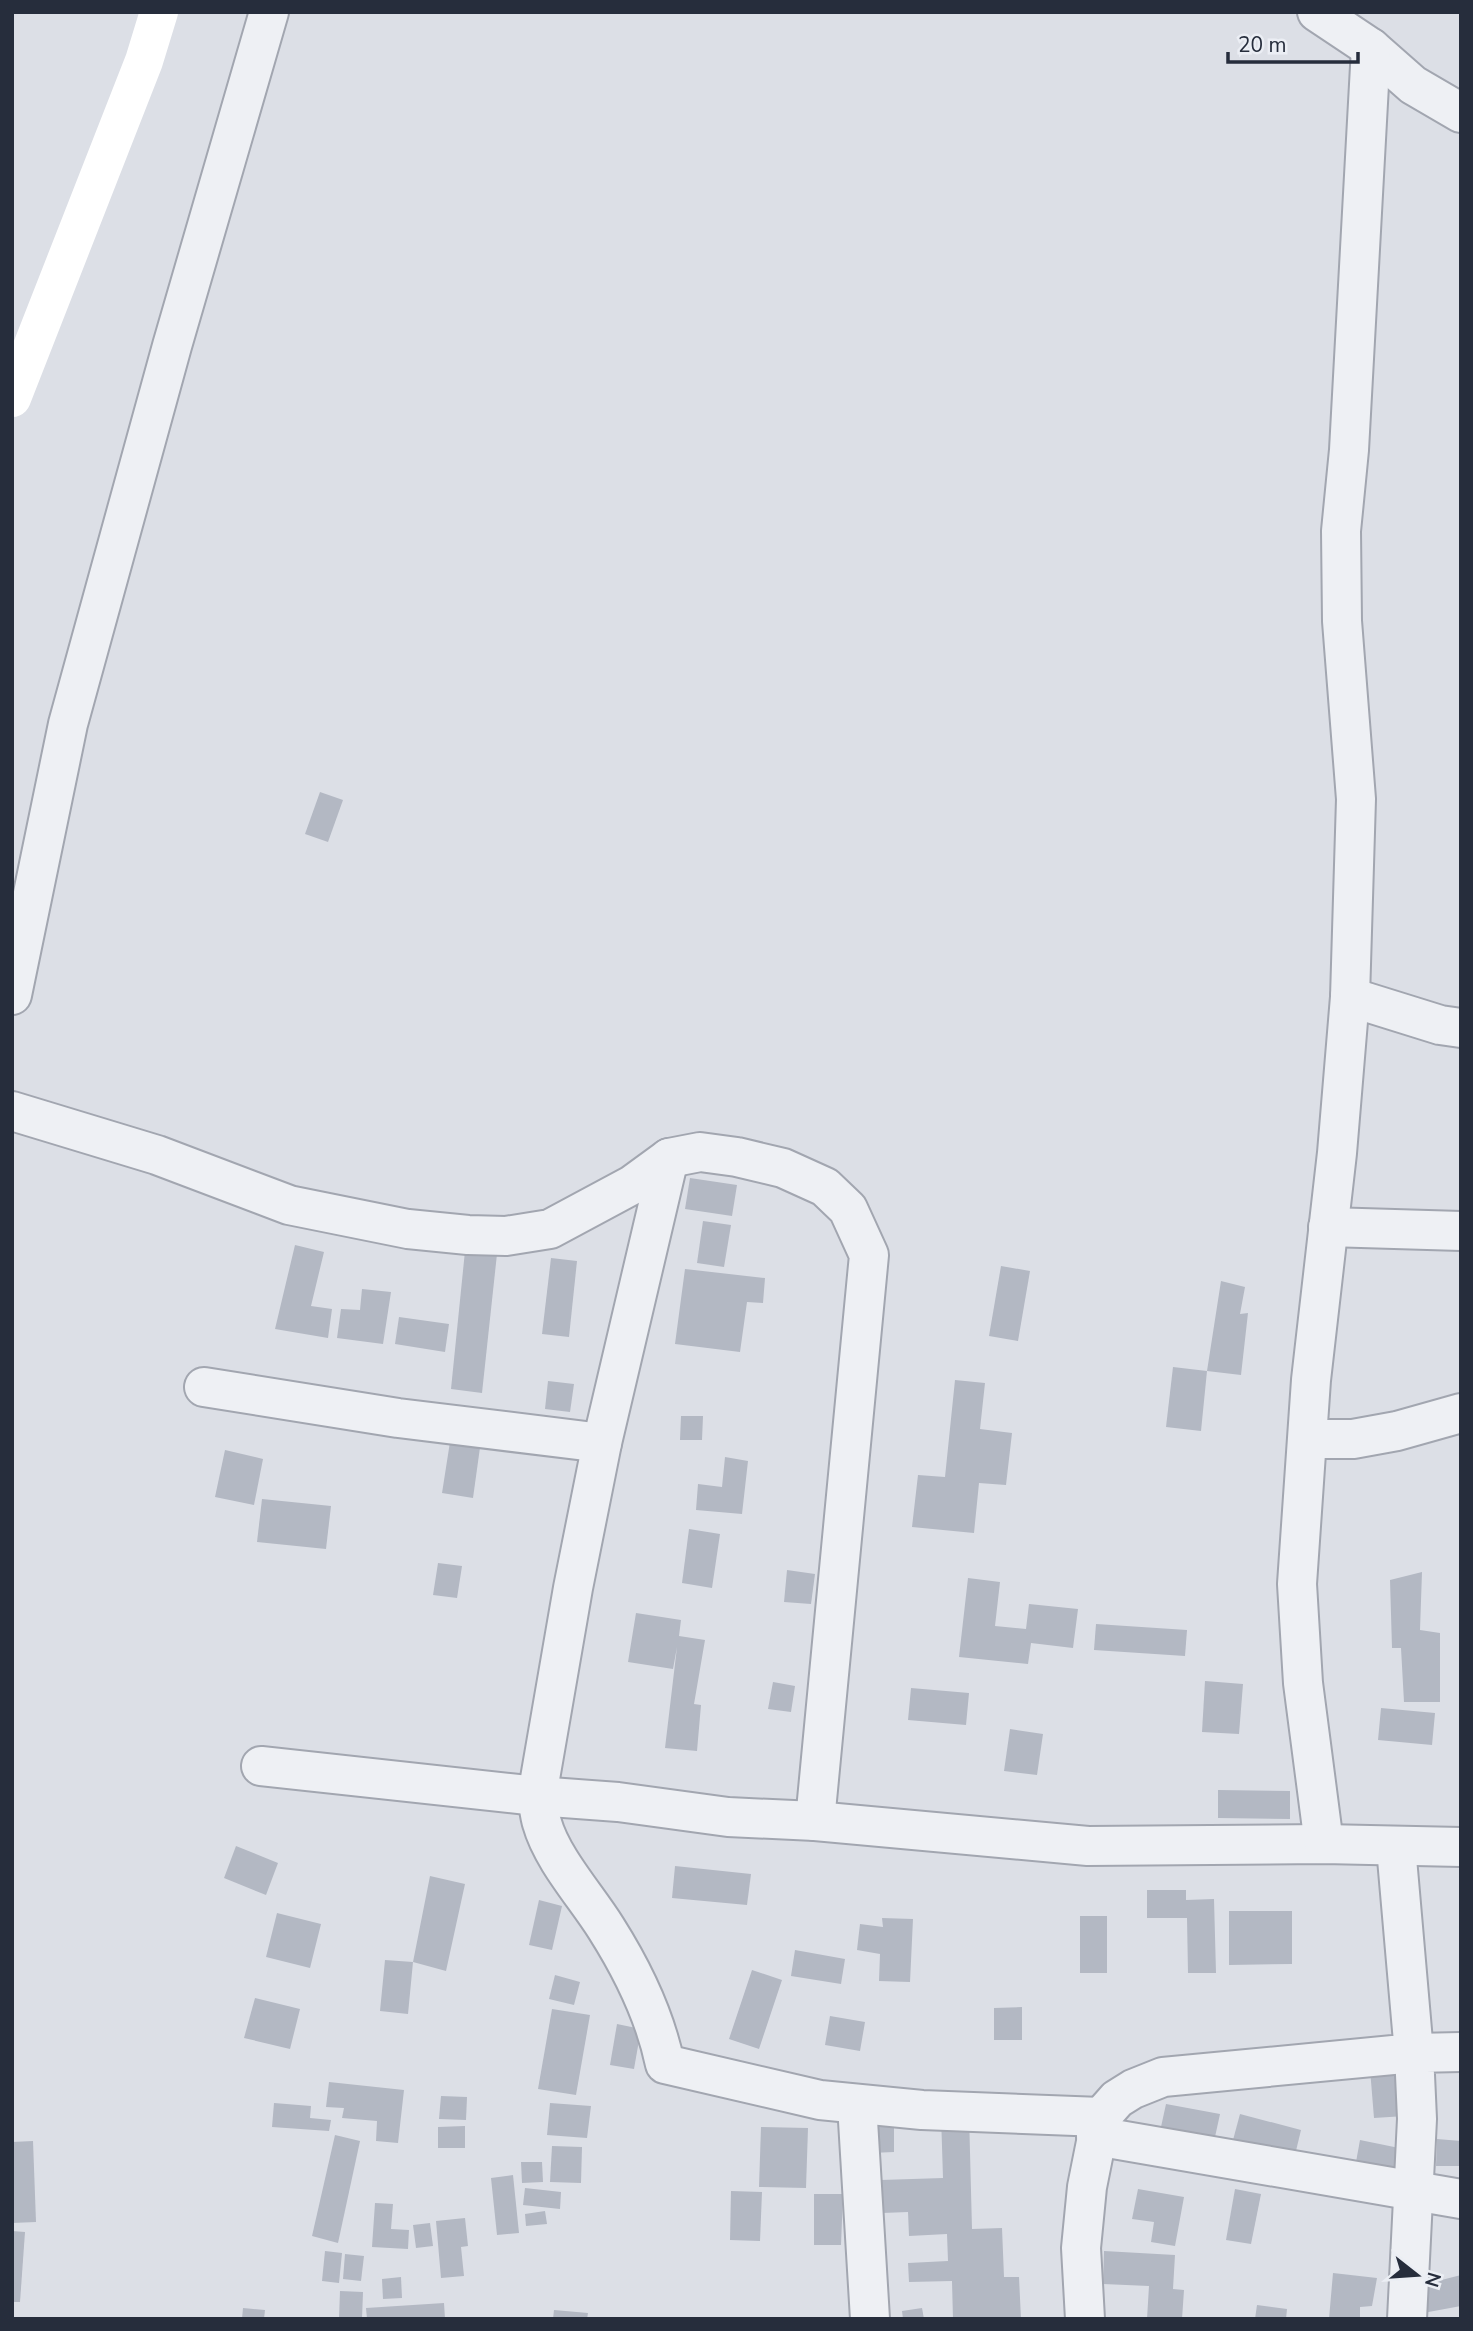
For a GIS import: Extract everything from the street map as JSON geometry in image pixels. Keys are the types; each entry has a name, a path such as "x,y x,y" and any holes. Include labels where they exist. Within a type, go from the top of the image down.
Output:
{"main road":[{"path":"12,398 144,61 159,12"}],"street":[{"path":"12,995 68,724 172,346 269,12"},
{"path":"1317,12 1371,48 1413,85 1461,113"},
{"path":"1324,1844 1303,1683 1297,1584 1311,1380 1343,1091 1350,997 1356,799 1342,621 1341,531 1349,450 1371,48"},
{"path":"1350,997 1440,1025 1461,1028"},
{"path":"12,1111 157,1154 289,1205 408,1229 468,1235 506,1236 550,1229 632,1185 669,1158 700,1152 783,1168 825,1187 848,1209 869,1255 815,1821"},
{"path":"669,1158 602,1443 573,1588 537,1796 542,1824 556,1852 628,1965 660,2040 665,2064 820,2099 1099,2127 1166,2147 1245,2164 1461,2199"},
{"path":"1328,1227 1461,1231"},
{"path":"204,1387 398,1418 602,1443"},
{"path":"1308,1439 1353,1439 1397,1431 1461,1413"},
{"path":"261,1766 537,1796 618,1802 728,1817 815,1821 1088,1846 1324,1844 1461,1847"},
{"path":"1396,1847 1417,2119 1407,2319"},
{"path":"1085,2319 1081,2248 1087,2187 1099,2127 1116,2099 1163,2077 1414,2053 1461,2052"},
{"path":"857,2104 870,2319"}],"building":[{"path":"320,792 343,800 328,842 305,834"},
{"path":"690,1178 737,1185 732,1216 685,1209"},
{"path":"703,1221 731,1225 724,1267 697,1263"},
{"path":"295,1245 324,1252 311,1306 332,1309 328,1338 275,1329"},
{"path":"465,1251 497,1254 482,1393 451,1389"},
{"path":"551,1258 577,1261 569,1337 542,1334"},
{"path":"1001,1266 1030,1271 1018,1341 989,1336"},
{"path":"685,1269 765,1278 763,1303 747,1302 740,1352 675,1344"},
{"path":"1221,1281 1245,1287 1240,1314 1248,1313 1241,1375 1207,1371"},
{"path":"362,1289 391,1292 383,1344 337,1338 341,1309 360,1310"},
{"path":"399,1317 449,1324 445,1352 395,1344"},
{"path":"1173,1367 1207,1371 1201,1431 1166,1427"},
{"path":"955,1380 985,1383 980,1429 1012,1433 1006,1485 979,1483 974,1533 912,1527 918,1475 945,1477"},
{"path":"548,1381 574,1384 570,1412 545,1409"},
{"path":"681,1416 703,1416 702,1440 680,1440"},
{"path":"452,1429 482,1433 473,1498 442,1493"},
{"path":"225,1450 263,1459 254,1505 215,1497"},
{"path":"725,1457 748,1461 742,1514 696,1510 698,1484 722,1487"},
{"path":"262,1499 331,1506 326,1549 257,1542"},
{"path":"689,1529 720,1534 712,1588 682,1583"},
{"path":"438,1563 462,1566 457,1598 433,1595"},
{"path":"787,1570 815,1574 811,1604 784,1602"},
{"path":"1422,1572 1420,1630 1440,1633 1440,1702 1404,1702 1401,1648 1392,1648 1390,1580"},
{"path":"968,1578 1000,1582 995,1626 1026,1629 1029,1604 1078,1609 1073,1648 1031,1643 1028,1664 959,1657"},
{"path":"636,1613 681,1620 679,1636 705,1640 694,1704 701,1705 697,1751 665,1748 677,1647 673,1669 628,1662"},
{"path":"1096,1624 1187,1630 1185,1656 1094,1650"},
{"path":"1205,1681 1243,1684 1239,1734 1202,1732"},
{"path":"773,1682 795,1686 791,1712 768,1709"},
{"path":"911,1688 969,1693 966,1725 908,1720"},
{"path":"1381,1708 1435,1713 1432,1745 1378,1740"},
{"path":"1010,1729 1043,1734 1037,1775 1004,1771"},
{"path":"1218,1790 1290,1791 1290,1819 1218,1818"},
{"path":"236,1846 278,1863 266,1895 224,1878"},
{"path":"675,1866 751,1874 747,1905 672,1898"},
{"path":"430,1876 465,1884 446,1971 413,1962"},
{"path":"1147,1890 1186,1890 1186,1900 1214,1899 1216,1973 1188,1973 1187,1918 1147,1918"},
{"path":"539,1900 562,1906 552,1950 529,1945"},
{"path":"1229,1911 1292,1911 1292,1964 1229,1965"},
{"path":"277,1913 321,1924 310,1968 266,1957"},
{"path":"1080,1916 1107,1916 1107,1973 1080,1973"},
{"path":"882,1918 913,1919 910,1982 879,1981 880,1954 857,1950 860,1924 883,1927"},
{"path":"795,1950 845,1959 841,1984 791,1976"},
{"path":"385,1960 413,1962 408,2014 380,2011"},
{"path":"752,1970 782,1980 759,2049 729,2039"},
{"path":"555,1975 580,1982 574,2005 549,1999"},
{"path":"255,1998 300,2009 290,2049 244,2038"},
{"path":"1022,2007 1022,2040 994,2040 994,2008"},
{"path":"552,2009 590,2015 576,2095 538,2089"},
{"path":"830,2016 865,2022 860,2051 825,2045"},
{"path":"617,2024 641,2029 634,2069 610,2065"},
{"path":"1402,2066 1405,2116 1374,2118 1370,2069"},
{"path":"329,2082 404,2090 398,2143 376,2141 377,2121 342,2118 344,2108 326,2107"},
{"path":"441,2096 467,2097 466,2120 439,2119"},
{"path":"274,2103 311,2106 310,2118 331,2120 329,2131 272,2127"},
{"path":"550,2103 591,2106 587,2138 547,2135"},
{"path":"1166,2104 1220,2114 1215,2137 1161,2127"},
{"path":"969,2114 972,2229 1002,2228 1004,2277 1019,2277 1021,2319 953,2319 952,2281 909,2282 908,2263 948,2261 947,2234 909,2236 908,2212 882,2213 881,2180 943,2178 941,2115"},
{"path":"1240,2114 1301,2130 1295,2155 1233,2140"},
{"path":"465,2126 465,2148 438,2148 438,2127"},
{"path":"872,2126 894,2126 894,2152 871,2153"},
{"path":"761,2127 808,2128 806,2188 759,2187"},
{"path":"335,2135 360,2141 338,2243 312,2236"},
{"path":"1437,2139 1461,2141 1461,2166 1436,2166"},
{"path":"1360,2140 1404,2149 1400,2171 1356,2162"},
{"path":"33,2141 36,2222 12,2223 12,2142"},
{"path":"552,2146 582,2147 581,2183 550,2182"},
{"path":"521,2162 542,2162 543,2182 522,2183"},
{"path":"513,2175 519,2233 497,2235 491,2178"},
{"path":"525,2188 561,2192 560,2209 523,2205"},
{"path":"1138,2189 1184,2197 1175,2246 1151,2242 1154,2222 1132,2219"},
{"path":"1235,2189 1261,2194 1251,2244 1226,2240"},
{"path":"731,2191 762,2192 760,2241 730,2240"},
{"path":"814,2194 843,2194 841,2245 814,2245"},
{"path":"375,2203 393,2204 391,2229 409,2230 408,2249 372,2247"},
{"path":"545,2211 547,2224 526,2226 525,2214"},
{"path":"465,2218 468,2246 461,2247 464,2276 441,2278 436,2221"},
{"path":"430,2223 433,2246 416,2248 413,2225"},
{"path":"12,2231 25,2232 20,2302 12,2302"},
{"path":"325,2251 342,2253 339,2283 322,2281"},
{"path":"1104,2251 1175,2255 1173,2289 1184,2290 1182,2319 1147,2319 1149,2286 1103,2284"},
{"path":"345,2254 364,2256 361,2281 343,2279"},
{"path":"1333,2273 1377,2278 1372,2306 1360,2307 1360,2319 1329,2319"},
{"path":"1461,2275 1461,2306 1423,2313 1422,2285"},
{"path":"401,2277 402,2298 383,2299 382,2279"},
{"path":"340,2291 363,2292 362,2319 339,2319"},
{"path":"444,2303 445,2319 367,2319 366,2308"},
{"path":"1257,2305 1287,2309 1286,2319 1255,2319"},
{"path":"243,2308 265,2310 264,2319 242,2319"},
{"path":"922,2308 924,2319 903,2319 902,2311"},
{"path":"554,2310 588,2313 587,2319 553,2319"}]}
